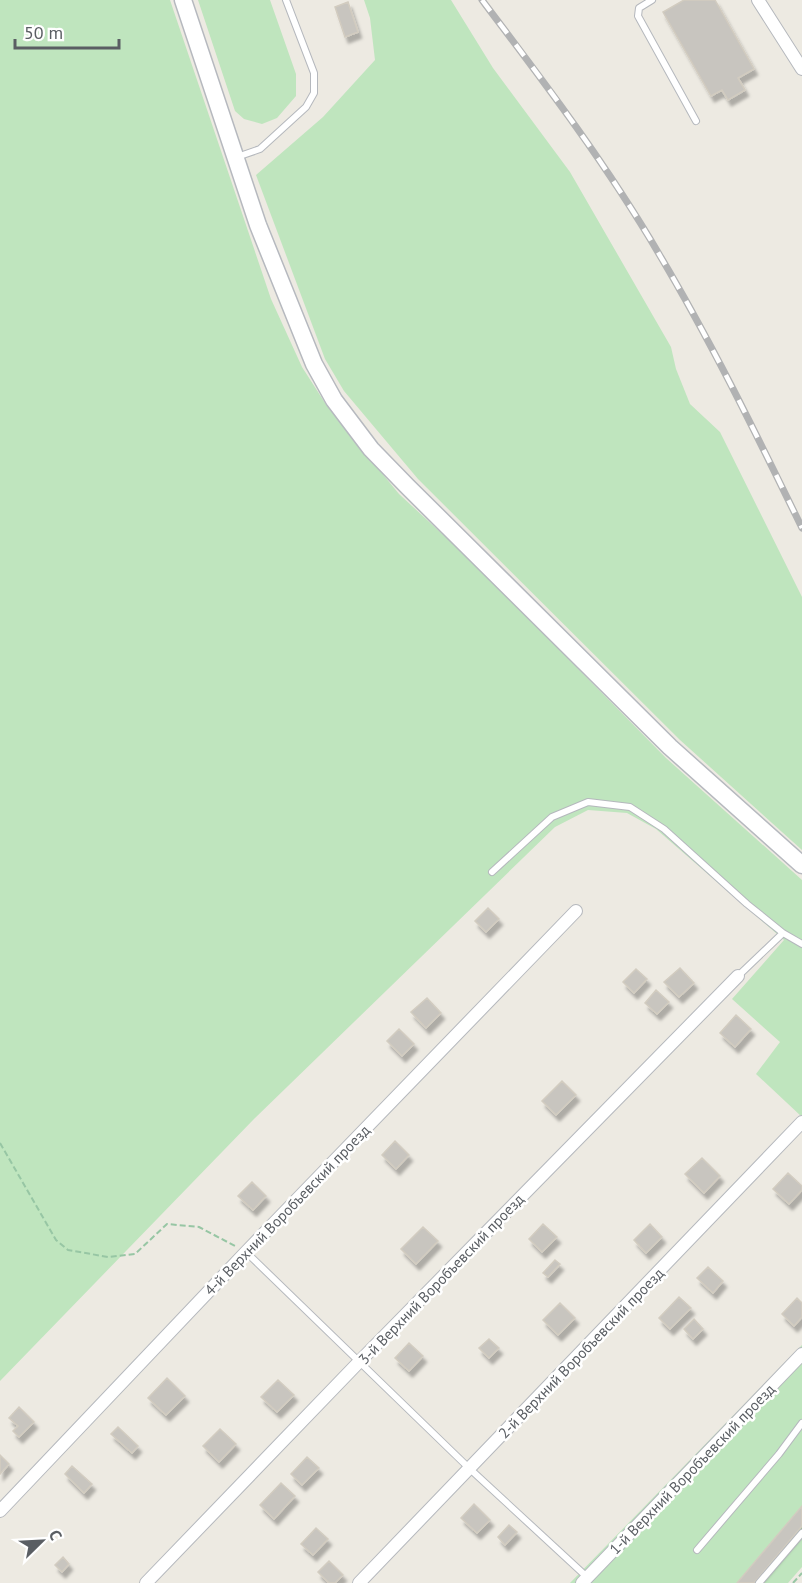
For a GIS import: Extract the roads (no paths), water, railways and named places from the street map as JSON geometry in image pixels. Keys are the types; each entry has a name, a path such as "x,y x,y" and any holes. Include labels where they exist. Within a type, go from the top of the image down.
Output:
{"street":[{"path":"183,0 258,225 314,364 334,400 371,449 670,747 802,865"},
{"path":"758,0 802,69"},
{"name":"4-й Верхний Воробъевский проезд","path":"0,1511 246,1252 576,911"},
{"name":"3-й Верхний Воробъевский проезд","path":"146,1583 358,1363 738,976"},
{"name":"2-й Верхний Воробъевский проезд","path":"358,1583 802,1122"},
{"name":"1-й Верхний Воробъевский проезд","path":"585,1580 802,1354"}],"lane":[{"path":"236,157 260,149 306,107 314,93 314,73 286,0"},
{"path":"652,0 639,8 638,16 696,121"},
{"path":"492,872 552,817 588,802 630,807 664,829 747,904 783,933 802,944"},
{"path":"738,976 783,933"},
{"path":"246,1252 358,1363 585,1580"},
{"path":"697,1550 779,1454 802,1423"},
{"path":"759,1583 802,1533"}],"railway":[{"path":"482,0 574,124 639,221 716,356 802,528"}]}
